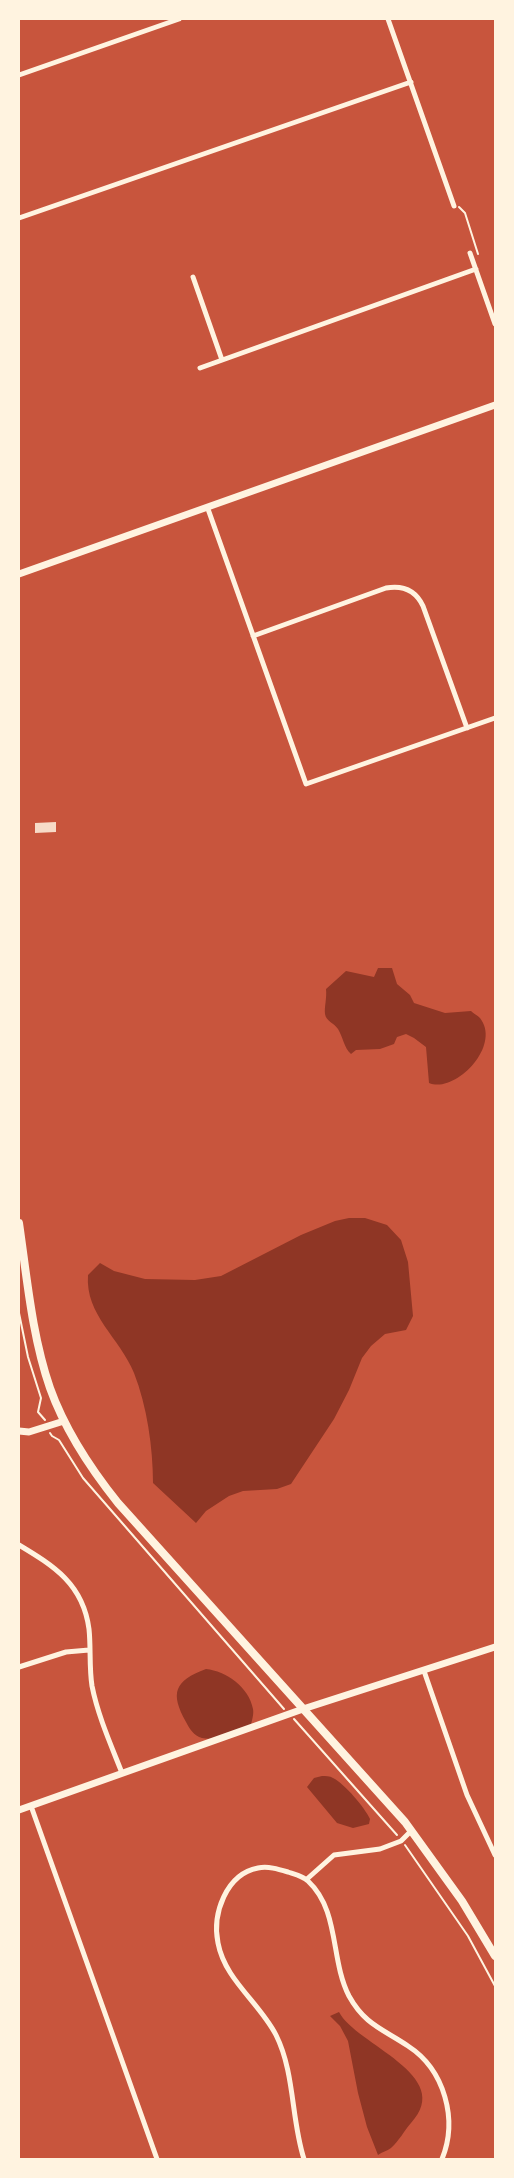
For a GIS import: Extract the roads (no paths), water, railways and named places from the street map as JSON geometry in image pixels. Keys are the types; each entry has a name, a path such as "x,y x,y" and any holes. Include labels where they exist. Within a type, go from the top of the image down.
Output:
{"main road":[{"path":"19,1223 38,1344 50,1388 64,1421 86,1460 118,1502 373,1785 412,1831 462,1902 495,1956"}],"street":[{"path":"19,75 179,19"},
{"path":"388,19 454,206"},
{"path":"19,218 411,82"},
{"path":"470,253 495,324"},
{"path":"200,368 476,270"},
{"path":"193,277 222,360"},
{"path":"19,574 208,509 495,406"},
{"path":"208,509 306,784 495,718"},
{"path":"253,636 386,588 394,587 408,590 415,594 423,606 466,728"},
{"path":"19,1431 29,1432 64,1421"},
{"path":"19,1545 52,1566 73,1586 86,1611 95,1700 122,1773"},
{"path":"19,1810 289,1714 495,1648"},
{"path":"19,1667 66,1652 89,1650"},
{"path":"424,1671 467,1795 495,1855"},
{"path":"31,1806 157,2159"},
{"path":"307,1879 334,1854 380,1849 401,1841 412,1831"},
{"path":"304,2159 298,2140 289,2074 283,2053 265,2016 235,1980 223,1961 218,1943 216,1924 219,1907 227,1890 244,1873 258,1868 275,1868 307,1879 323,1900 330,1918 341,1979 354,2006 376,2028 409,2046 434,2073 444,2094 450,2118 448,2144 442,2159"}]}
